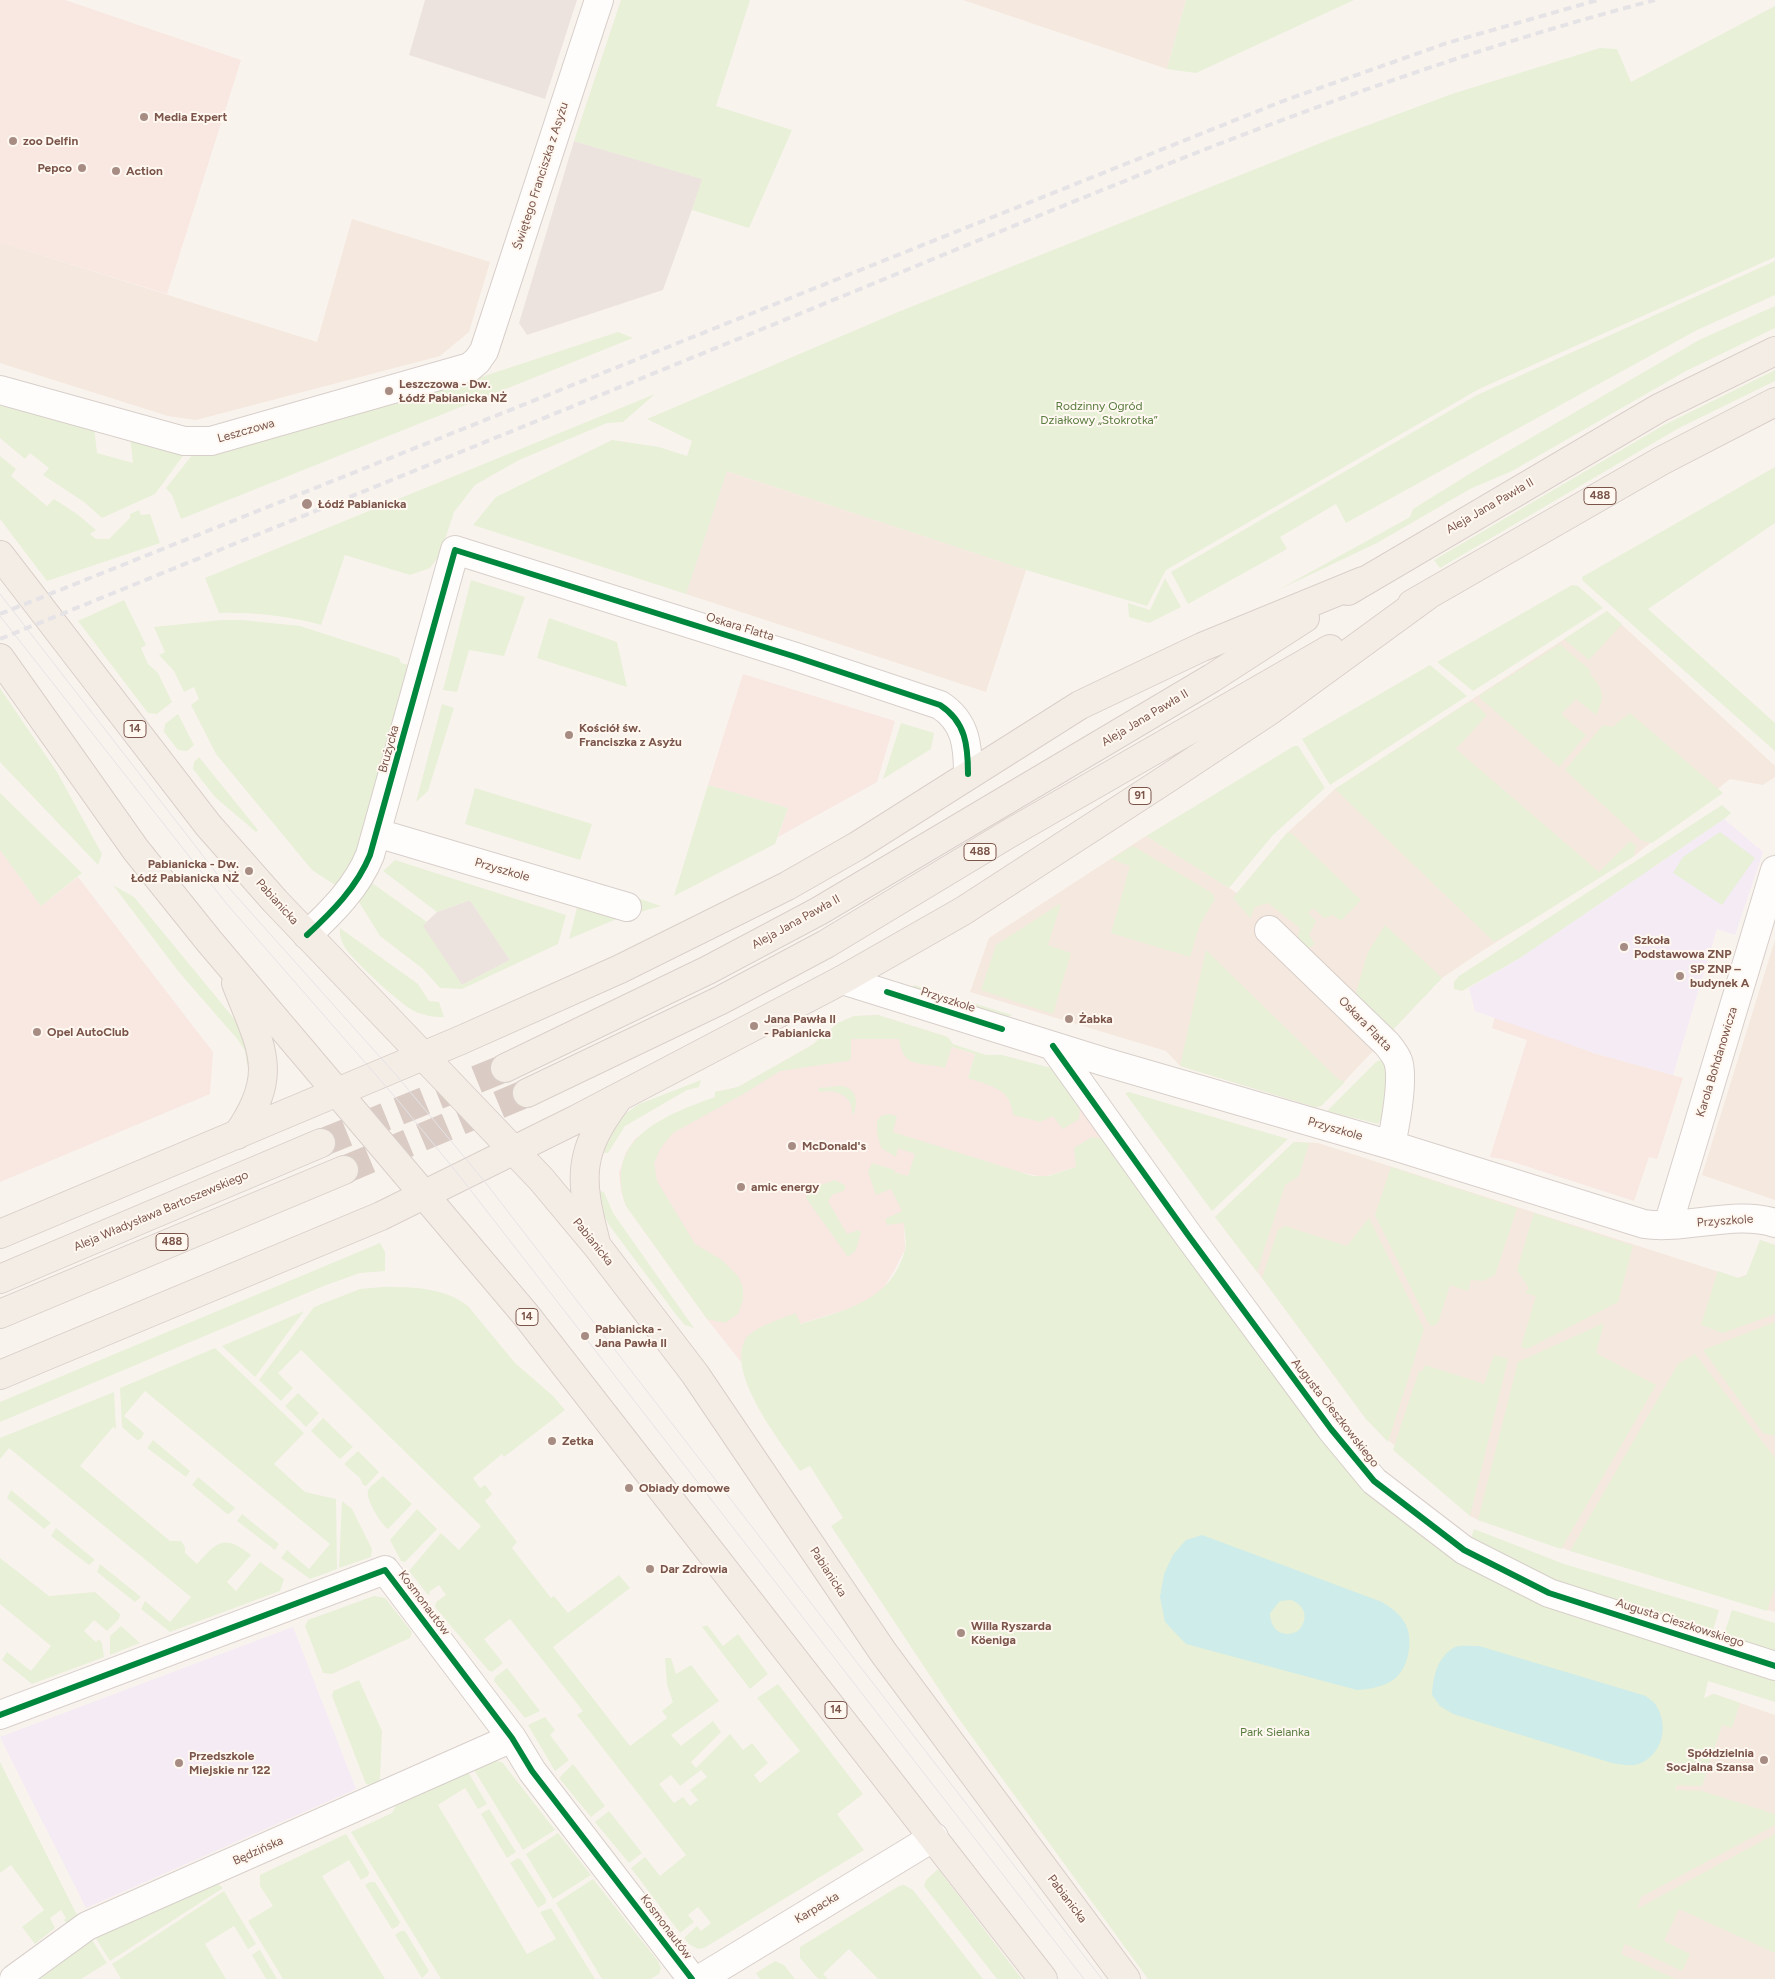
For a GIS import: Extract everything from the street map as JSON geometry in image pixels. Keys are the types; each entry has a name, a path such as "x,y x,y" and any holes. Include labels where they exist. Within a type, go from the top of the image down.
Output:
{"main road":[{"name":"Aleja Jana Pawła II","path":"505,1068 690,978 818,911 1212,678 1363,581 1658,408 1775,350"},
{"name":"488","path":"526,1093 713,1004 826,944 1252,692 1426,596 1661,461 1775,402"},
{"name":"Pabianicka","path":"0,555 208,825 308,936 514,1150 597,1246 695,1374 882,1652 1126,1979"},
{"path":"0,1234 423,1056 620,969 787,886 857,846 968,774 1098,696 1202,646 1363,581"},
{"name":"91","path":"842,980 962,910 1165,780 1272,709 1426,596"},
{"name":"14","path":"0,658 136,850 228,963 532,1323 1043,1979"},
{"path":"228,963 256,1032 264,1064 260,1094 251,1114 237,1135"},
{"path":"0,1375 381,1216 619,1097 842,980"},
{"path":"597,1246 585,1193 586,1158 602,1120 619,1097"},
{"name":"Aleja Władysława Bartoszewskiego","path":"0,1279 321,1143"},
{"name":"488","path":"0,1314 344,1170"}],"street":[{"name":"Świętego Franciszka z Asyżu","path":"484,351 599,0"},
{"name":"Leszczowa","path":"0,390 197,443 211,441 459,372 478,361 484,351"},
{"name":"Oskara Flatta","path":"455,550 814,662 940,705 950,712 964,733 968,745 968,774"},
{"name":"Brużycka","path":"308,936 329,915 362,873 377,833 455,550"},
{"name":"Przyszkole","path":"377,833 626,907"},
{"name":"Karola Bohdanowicza","path":"1668,1225 1775,870"},
{"name":"Oskara Flatta","path":"1269,930 1387,1044 1398,1060 1400,1068 1396,1120 1391,1145"},
{"name":"Przyszkole","path":"842,980 1053,1046 1391,1145 1644,1224 1668,1225 1755,1218 1775,1223"},
{"name":"Augusta Cieszkowskiego","path":"1053,1046 1188,1236 1331,1429 1374,1480 1464,1550 1549,1593 1775,1666"},
{"name":"Kosmonautów","path":"0,1715 385,1570 512,1738 532,1771 692,1979"},
{"name":"Będzińska","path":"14,1979 87,1926 512,1738"},
{"name":"Karpacka","path":"700,1979 934,1837"}],"shaded area":[{"path":"0,0 65,0 241,60 167,294 0,242"},
{"path":"425,0 577,0 545,99 409,55"},
{"path":"963,0 1186,0 1167,69"},
{"path":"574,141 703,179 663,290 527,335 519,323"},
{"path":"352,219 490,262 469,332 440,356 196,420 168,416 0,363 0,242 317,342"},
{"path":"727,471 1026,570 986,692 686,594"},
{"path":"1607,611 1775,766 1775,777 1763,785 1730,779 1634,856 1442,978 1321,1106 1315,1107 1180,1066 1166,1051 970,992 989,938 1146,836 1237,893 1287,833 1335,789"},
{"path":"743,674 895,721 877,782 778,837 788,808 708,785"},
{"name":"Szkoła Podstawowa ZNP","path":"1724,819 1763,852 1735,935 1717,929 1673,1075 1594,1053 1475,1011 1469,988 1520,958"},
{"path":"0,850 41,906 78,877 213,1052 210,1094 0,1182"},
{"path":"470,900 510,960 462,985 422,926 437,912"},
{"path":"1775,940 1775,1200 1702,1175"},
{"path":"878,1015 948,1037 952,1047 975,1054 968,1077 1075,1098 1111,1144 1076,1167 1043,1177 1020,1172 904,1223 905,1249 881,1292 863,1304 800,1324 795,1314 741,1350 741,1362 707,1319 626,1206 621,1191 619,1173 626,1152 635,1139 653,1126 715,1097 715,1092 738,1087 812,1045 838,1023 854,1016"},
{"path":"1495,1017 1594,1053 1683,1078 1657,1159 1649,1157 1634,1201 1507,1160 1490,1157 1527,1040 1492,1028"},
{"path":"1294,1142 1318,1143 1738,1278 1748,1274 1760,1240 1775,1245 1775,1612 1571,1551 1478,1520 1470,1516 1366,1419 1215,1217"},
{"name":"Przedszkole Miejskie nr 122","path":"293,1627 356,1789 86,1908 0,1737"},
{"path":"1714,1694 1775,1715 1775,1979 1612,1979 1677,1785 1710,1695"}],"green space":[{"path":"621,0 750,0 716,106 792,130 749,228 692,210 702,179 574,141"},
{"path":"1186,0 1354,0 1196,73 1167,69"},
{"name":"Rodzinny Ogród Działkowy „Stokrotka”","path":"1775,6 1775,257 1479,389 1166,570 1147,606 1026,570 727,471 686,594 473,525 496,497 612,440 659,447 687,456 692,441 647,419 898,312 1333,138 1452,94 1600,48 1617,49 1631,82"},
{"path":"1775,261 1775,295 1697,330 1346,523 1336,504 1280,537 1287,549 1188,604 1171,572 1477,395"},
{"path":"1775,306 1775,328 1686,371 1512,471 1470,489 1377,543 1278,590 1410,517 1413,509 1479,468 1699,340"},
{"path":"618,332 633,338 181,519 172,495 166,488 193,454 472,380"},
{"path":"1775,370 1775,381 1679,428 1440,568 1434,560 1664,425"},
{"path":"655,394 623,422 607,423 519,460 475,485 454,512 440,555 430,568 410,575 345,555 321,625 270,615 219,613 205,578"},
{"path":"0,401 94,427 97,453 133,463 130,437 185,453 155,494 102,518 84,502 43,475 49,468 30,453 25,459 0,438"},
{"path":"0,456 16,469 11,476 47,506 54,499 77,514 96,530 90,534 96,539 109,539 130,518 130,514 139,510 141,515 150,514 160,543 47,581 0,519"},
{"path":"1775,467 1775,523 1648,609 1775,723 1775,751 1583,581 1582,577"},
{"path":"1165,578 1181,607 1149,623 1129,617 1128,603 1150,610"},
{"path":"471,580 525,597 504,656 469,650 457,692 443,690"},
{"path":"1572,585 1578,586 1603,608 1473,691 1437,662"},
{"path":"124,600 146,645 141,648 148,664 158,673 172,702 157,714 148,713 78,621"},
{"path":"1607,611 1622,624 1589,660 1564,639"},
{"path":"549,618 617,642 627,687 537,658"},
{"path":"222,620 242,620 300,626 399,658 401,663 409,665 365,839 338,887 312,870 216,754 191,705 199,699 194,687 184,692 174,671 159,655 165,652 154,627"},
{"path":"1560,644 1590,670 1590,674 1602,693 1602,698 1596,715 1576,699 1561,714 1586,735 1559,767 1480,698 1480,695"},
{"path":"1430,665 1467,696 1330,785 1302,739"},
{"path":"0,688 57,772 102,854 98,865 0,762"},
{"path":"1469,702 1473,702 1487,715 1456,749 1599,872 1630,841 1636,846 1634,856 1494,942 1335,789"},
{"path":"442,704 454,708 428,791 416,802"},
{"path":"1630,713 1723,793 1652,843 1641,840 1565,770 1603,725 1612,727"},
{"path":"178,714 194,745 187,751 178,750 164,732 165,724"},
{"path":"901,723 934,733 931,749 883,779"},
{"path":"1294,746 1298,746 1325,788 1273,835 1229,888 1146,836"},
{"path":"199,757 258,830 256,832 215,797 193,769 194,762"},
{"path":"708,785 788,808 775,844 674,896"},
{"path":"475,788 592,824 580,860 465,824"},
{"path":"0,793 82,873 41,906 0,850"},
{"path":"1722,805 1731,813 1724,819 1520,958 1462,991 1454,989 1454,982 1459,976"},
{"path":"1720,832 1755,858 1722,905 1673,873 1683,857"},
{"path":"1287,833 1291,833 1361,900 1341,921 1333,915 1324,918 1313,908 1308,913 1316,921 1309,935 1315,944 1307,949 1296,945 1300,928 1268,903 1255,907 1250,918 1233,898"},
{"path":"1133,846 1212,893 1215,899 1200,924 1190,957 1111,933 1130,866 1111,859"},
{"path":"395,860 566,915 558,944 462,989 440,988 423,969 380,936 359,902 372,883 427,922 423,926 462,985 510,960 470,900 437,912 383,871"},
{"path":"589,882 661,906 619,918 569,939 578,904 619,916 640,910 642,906"},
{"path":"113,885 134,897 245,1032 254,1066 247,1065 245,1051 238,1040 178,971"},
{"path":"1061,903 1048,945 1071,953 1053,1014 981,990 996,945"},
{"path":"1385,925 1442,978 1389,1034 1354,999 1368,952"},
{"path":"340,928 418,984 429,1001 439,1002 444,1017 429,1016 414,1011 389,992 346,949 341,939"},
{"path":"1206,950 1338,1079 1345,1082 1321,1106 1315,1107 1180,1066"},
{"path":"914,985 1012,1015 1004,1019 912,989"},
{"path":"878,1015 948,1037 953,1044 986,1055 1002,1055 1055,1069 1080,1104 1079,1119 1063,1129 1053,1116 1040,1122 1013,1115 1008,1099 998,1089 968,1078 975,1054 952,1047 945,1068 909,1060 904,1056 899,1039 851,1039 851,1058 848,1061 780,1071 747,1092 673,1133 660,1149 654,1163 657,1181 695,1244 722,1260 738,1276 743,1287 743,1300 738,1314 725,1323 707,1319 626,1206 621,1183 623,1163 630,1147 657,1122 715,1097 715,1092 738,1087 812,1045 838,1023 854,1016"},
{"path":"1382,1060 1388,1076 1381,1120 1378,1124 1327,1111 1377,1061"},
{"path":"701,1080 699,1087 687,1090 625,1126 608,1153 599,1152 618,1119 639,1104"},
{"path":"841,1086 850,1089 855,1096 854,1114 852,1113 850,1102 842,1095 831,1091 819,1092 818,1088"},
{"path":"1129,1092 1288,1139 1212,1211 1125,1093"},
{"name":"Park Sielanka","path":"888,1114 897,1116 893,1132 1033,1176 1048,1176 1076,1167 1074,1148 1092,1137 1105,1139 1414,1528 1465,1566 1542,1605 1775,1681 1775,1702 1708,1681 1704,1698 1714,1694 1740,1703 1732,1728 1722,1725 1702,1786 1677,1785 1675,1790 1702,1791 1775,1814 1775,1825 1641,1897 1637,1909 1775,1834 1775,1953 1679,1909 1664,1941 1690,1954 1682,1971 1625,1944 1621,1954 1676,1979 1148,1979 956,1715 831,1526 843,1518 810,1466 800,1471 781,1444 749,1389 743,1371 741,1355 745,1340 754,1331 795,1313 801,1324 849,1308 877,1293 889,1282 898,1268 906,1247 904,1223 887,1225 885,1219 902,1211 891,1189 876,1195 868,1172 872,1163 908,1176 915,1154 898,1148 896,1157 881,1148 877,1132 877,1121 881,1116"},
{"path":"1294,1142 1309,1143 1299,1176 1285,1185 1257,1272 1215,1217"},
{"path":"1391,1167 1517,1208 1495,1275 1483,1281 1471,1280 1468,1291 1450,1285 1438,1323 1433,1326 1429,1324 1375,1215"},
{"path":"835,1180 845,1185 845,1190 832,1195 828,1201 847,1234 858,1230 861,1232 856,1250 848,1257 806,1198 809,1189"},
{"path":"596,1190 604,1192 613,1213 694,1328 685,1325 677,1316 609,1225 601,1210"},
{"path":"1534,1213 1633,1246 1618,1302 1527,1349 1521,1347 1536,1296 1525,1293 1529,1288 1517,1270"},
{"path":"1369,1218 1424,1329 1388,1442 1366,1419 1262,1278 1278,1230 1285,1226 1347,1246"},
{"path":"1760,1240 1775,1245 1775,1314 1723,1333 1701,1325 1718,1271 1738,1278 1746,1276"},
{"path":"380,1243 385,1252 385,1271 360,1273 326,1285 0,1422 0,1402"},
{"path":"382,1287 427,1289 459,1300 468,1306 515,1363 553,1396 565,1410 504,1457 502,1454 473,1478 480,1488 485,1485 492,1494 485,1501 517,1542 512,1548 551,1598 554,1596 568,1613 619,1575 630,1588 553,1647 630,1746 667,1718 662,1711 673,1702 667,1685 665,1658 671,1658 676,1674 691,1665 719,1701 671,1735 681,1746 713,1721 721,1732 691,1762 696,1768 730,1734 743,1750 752,1743 768,1763 754,1775 760,1783 800,1751 757,1698 778,1684 863,1794 837,1814 864,1850 704,1948 698,1949 689,1944 684,1938 697,1926 701,1931 711,1923 698,1907 688,1915 694,1922 680,1933 631,1868 645,1857 660,1876 686,1855 577,1715 583,1711 510,1619 484,1639 503,1663 492,1672 488,1670 435,1607 436,1602 446,1595 439,1585 429,1592 430,1594 428,1595 409,1571 441,1533 459,1550 481,1526 301,1350 278,1373 293,1388 281,1401 259,1380 314,1307 360,1289","holes":["701,1770 707,1777 690,1790 698,1800 690,1806 683,1797 674,1803 659,1784 671,1775 680,1786"]},
{"path":"304,1311 255,1377 222,1346"},
{"path":"1775,1322 1775,1436 1763,1433 1703,1350"},
{"path":"1604,1323 1596,1353 1656,1385 1561,1549 1478,1520 1518,1362"},
{"path":"215,1348 304,1433 274,1464 305,1492 336,1499 337,1569 310,1579 281,1558 287,1550 309,1569 330,1544 145,1391 124,1416 144,1433 141,1439 137,1440 122,1427 120,1388"},
{"path":"1695,1354 1775,1458 1775,1586 1767,1611 1570,1551 1678,1364"},
{"path":"1494,1355 1508,1359 1470,1516 1393,1450 1419,1371 1422,1372 1425,1365 1484,1384"},
{"path":"114,1392 116,1429 113,1427 80,1466 170,1541 181,1541 185,1547 185,1553 197,1564 210,1550 222,1543 234,1544 251,1555 227,1582 236,1591 260,1562 284,1579 280,1591 170,1632 141,1609 145,1601 170,1622 191,1597 9,1448 0,1459 0,1438"},
{"path":"298,1393 319,1413 306,1427 285,1406"},
{"path":"323,1418 353,1447 340,1459 311,1431"},
{"path":"153,1440 190,1471 186,1477 147,1448"},
{"path":"358,1451 379,1472 366,1486 344,1464"},
{"path":"383,1476 412,1504 388,1529 374,1511 368,1494 369,1488"},
{"path":"198,1477 235,1508 227,1514 192,1485"},
{"path":"11,1490 51,1523 44,1529 7,1498"},
{"path":"342,1501 352,1509 372,1549 371,1557 339,1568"},
{"path":"417,1509 437,1529 405,1562 401,1561 390,1540"},
{"path":"242,1514 279,1544 275,1550 237,1521"},
{"path":"56,1528 95,1560 89,1565 51,1536"},
{"path":"1474,1529 1564,1564 1719,1610 1713,1630 1570,1590 1470,1541"},
{"path":"0,1558 49,1596 95,1592 120,1614 119,1619 107,1631 94,1620 84,1631 96,1642 99,1639 102,1643 104,1657 32,1684 2,1660 7,1652 31,1671 51,1646 0,1604"},
{"path":"100,1564 141,1597 135,1602 97,1572"},
{"path":"374,1596 385,1598 412,1632 410,1638 332,1674 323,1673 305,1626 308,1620"},
{"path":"1732,1610 1775,1623 1775,1653 1723,1637"},
{"path":"707,1625 723,1646 738,1634 768,1674 750,1689 702,1627"},
{"path":"121,1626 140,1643 110,1655 110,1636"},
{"path":"507,1668 540,1711 525,1718 494,1681 495,1677"},
{"path":"359,1680 382,1731 380,1780 371,1785 366,1784 332,1696 333,1691"},
{"path":"545,1717 555,1730 550,1735 569,1760 555,1771 528,1725"},
{"path":"495,1761 502,1762 555,1830 523,1850 474,1770"},
{"path":"0,1762 78,1917 66,1923 64,1920 66,1918 61,1910 50,1918 55,1928 35,1944 22,1927 44,1910 11,1865 0,1873"},
{"path":"573,1764 605,1806 591,1817 559,1778"},
{"path":"468,1772 487,1804 478,1809 465,1788 438,1805 527,1954 556,1939 540,1912 551,1908 595,1979 441,1979 351,1832 392,1813 397,1803"},
{"path":"489,1809 516,1852 507,1858 481,1814"},
{"path":"609,1811 642,1853 629,1863 595,1822"},
{"path":"558,1833 591,1875 553,1899 526,1854"},
{"path":"346,1834 369,1872 368,1876 361,1880 349,1860 322,1876 385,1979 283,1979 248,1921 273,1906 260,1886 260,1875"},
{"path":"518,1858 546,1899 546,1903 538,1908 510,1863"},
{"path":"938,1869 1022,1979 997,1979 924,1886 926,1880"},
{"path":"593,1879 658,1961 661,1968 659,1974 651,1979 602,1979 556,1903"},
{"path":"375,1882 400,1922 398,1926 392,1929 365,1885"},
{"path":"217,1883 223,1888 110,1961 93,1934"},
{"path":"904,1885 913,1890 983,1979 878,1979 849,1949 823,1974 828,1979 818,1979 800,1958 800,1947 899,1886"},
{"path":"224,1891 256,1944 248,1949 234,1926 205,1944 226,1979 121,1979 112,1964"},
{"path":"405,1931 429,1971 422,1978 395,1935"},
{"path":"90,1937 107,1963 81,1979 38,1979 38,1975"},
{"path":"259,1950 277,1979 266,1979 252,1955"},
{"path":"775,1961 784,1965 795,1979 760,1979 756,1973"}],"water":[{"path":"1202,1535 1382,1602 1400,1616 1409,1633 1409,1649 1403,1668 1398,1675 1385,1684 1357,1690 1186,1644 1165,1622 1160,1597 1164,1574 1173,1555 1186,1540","holes":["1291,1600 1303,1609 1304,1613 1305,1618 1301,1627 1298,1631 1287,1634 1278,1631 1272,1624 1270,1613 1280,1601"]},
{"path":"1479,1646 1646,1696 1655,1704 1661,1715 1663,1731 1658,1747 1647,1760 1639,1764 1612,1763 1453,1714 1440,1706 1432,1695 1433,1681 1437,1668 1444,1656 1455,1647"}],"tunnel":[{"path":"321,1143 505,1068"},
{"path":"344,1170 527,1093"}],"tram line":[{"path":"0,594 221,879 397,1076 485,1182 1102,1979"},
{"path":"0,616 226,903 396,1098 458,1174 1084,1979"}],"railway":[{"path":"0,614 1283,101 1447,43 1598,0"},
{"path":"0,639 1244,134 1447,62 1550,29 1655,0"}],"cycle path":[{"path":"307,935 351,888 365,867 370,855 455,550 796,657 940,705 955,719 964,735 968,774"},
{"path":"887,992 1002,1029"},
{"path":"1053,1046 1188,1235 1331,1429 1374,1481 1464,1550 1549,1593 1775,1666"},
{"path":"0,1715 385,1570 512,1738 532,1771 692,1979"}],"place":[{"name":"Media Expert","path":"144,117"},
{"name":"zoo Delfin","path":"13,141"},
{"name":"Pepco","path":"82,168"},
{"name":"Action","path":"116,171"},
{"name":"Leszczowa - Dw. Łódź Pabianicka NŻ","path":"389,391"},
{"name":"Łódź Pabianicka","path":"307,504"},
{"name":"Kościół św. Franciszka z Asyżu","path":"569,735"},
{"name":"Pabianicka - Dw. Łódź Pabianicka NŻ","path":"249,871"},
{"name":"Szkoła Podstawowa ZNP","path":"1624,947"},
{"name":"SP ZNP – budynek A","path":"1680,976"},
{"name":"Żabka","path":"1069,1019"},
{"name":"Jana Pawła II - Pabianicka","path":"754,1026"},
{"name":"Opel AutoClub","path":"37,1032"},
{"name":"McDonald's","path":"792,1146"},
{"name":"amic energy","path":"741,1187"},
{"name":"Pabianicka - Jana Pawła II","path":"585,1336"},
{"name":"Zetka","path":"552,1441"},
{"name":"Obiady domowe","path":"629,1488"},
{"name":"Dar Zdrowia","path":"650,1569"},
{"name":"Willa Ryszarda Köeniga","path":"961,1633"},
{"name":"Spółdzielnia Socjalna Szansa","path":"1764,1760"},
{"name":"Przedszkole Miejskie nr 122","path":"179,1763"}]}
